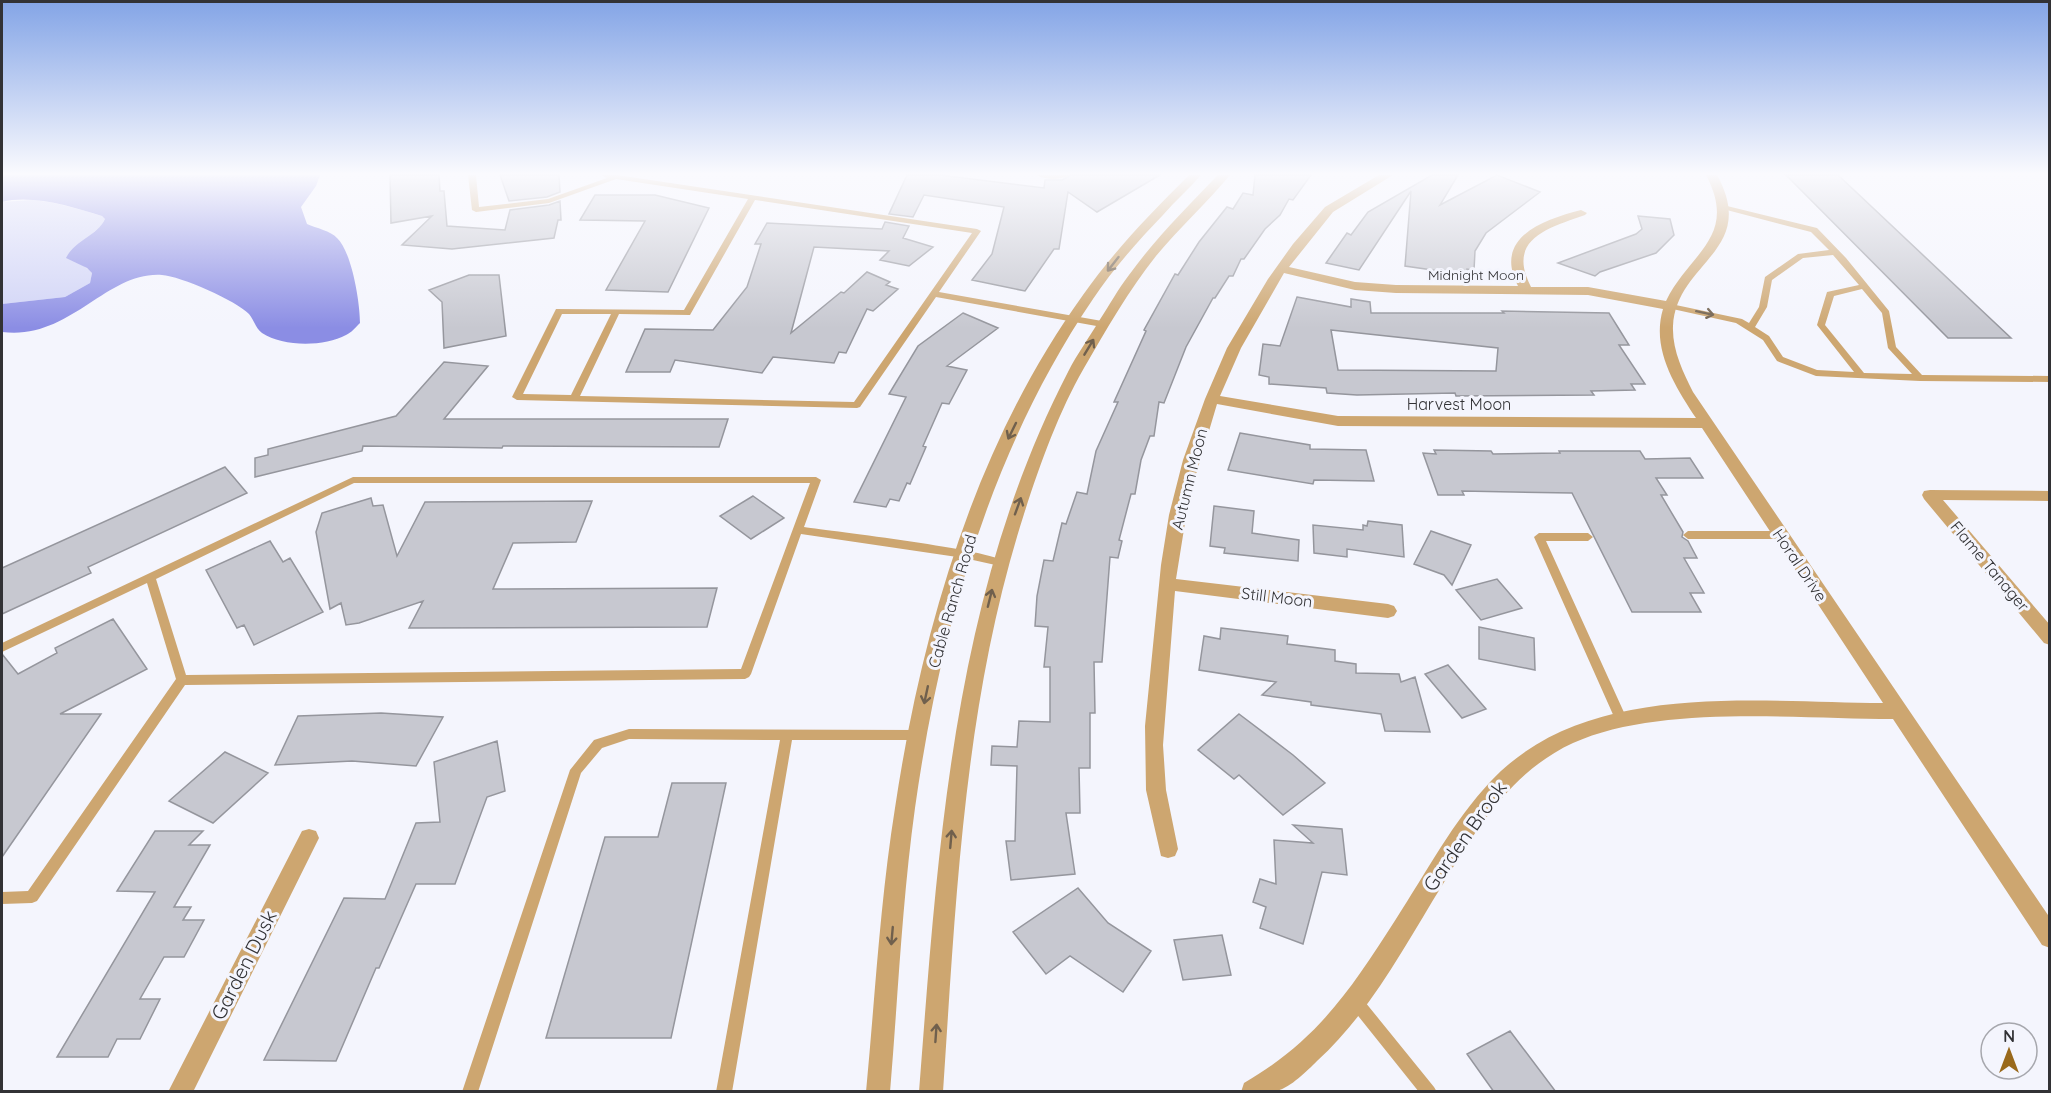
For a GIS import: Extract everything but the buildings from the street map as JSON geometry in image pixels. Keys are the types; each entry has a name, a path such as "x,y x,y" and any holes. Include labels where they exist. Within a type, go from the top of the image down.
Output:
{"street":[{"name":"Cable Ranch Road","path":"878,1092 904,820 917,735 942,630 964,554 988,484 1035,384 1074,317 1122,251 1146,226"},
{"path":"932,1092 950,846 959,768 981,634 1000,562 1025,488 1052,420 1076,371 1102,324 1147,260 1178,226"},
{"name":"Autumn Moon","path":"1168,849 1155,773 1155,722 1167,584 1180,500 1195,444 1212,399 1245,326 1282,269 1315,226"},
{"path":"1526,290 1516,268 1517,252 1527,239 1546,226"},
{"name":"Horal Drive","path":"1724,226 1704,260 1689,272 1678,287 1666,322 1671,365 1780,535 2049,938"},
{"name":"Midnight Moon","path":"1282,269 1355,286 1396,289 1588,291 1671,306"},
{"name":"Harvest Moon","path":"1212,399 1302,416 1347,421 1707,423"},
{"name":"Flame Tanager","path":"2049,496 1930,495 2049,638"},
{"name":"Still Moon","path":"1167,584 1388,611"},
{"name":"Garden Brook","path":"1253,1092 1280,1075 1316,1047 1356,1002 1472,820 1509,776 1548,747 1591,728 1651,713 1709,710 1899,711"},
{"name":"Garden Dusk","path":"180,1092 309,838"}],"lane":[{"path":"736,226 687,313 559,311 517,397 857,405 977,231 944,226"},
{"path":"1800,226 1815,230 1886,313 1892,348 1920,378"},
{"path":"1750,328 1763,307 1768,279 1801,256 1836,252"},
{"path":"1861,375 1821,325 1830,294 1864,286"},
{"path":"934,294 1074,317 1102,324"},
{"path":"1671,306 1738,321 1766,338 1780,359 1816,373 1920,378 2049,379"},
{"path":"574,398 616,312"},
{"path":"2,648 353,480 816,480 745,674 182,680"},
{"path":"798,530 964,554 1000,562"},
{"path":"1688,535 1780,535"},
{"path":"1588,537 1539,537 1621,719"},
{"path":"150,577 182,680"},
{"path":"2,898 32,897 182,680"},
{"path":"470,1092 576,770 598,744 629,734 917,735"},
{"path":"724,1092 788,734"},
{"path":"1356,1002 1429,1092"}],"shaded area":[{"path":"2,226 101,226 68,254 92,273 90,283 65,297 2,304"}],"water":[{"path":"100,226 312,226 331,233 347,254 359,303 360,323 348,334 327,342 304,344 281,341 262,333 249,314 221,296 194,284 162,275 142,277 123,283 68,317 48,326 26,332 2,332 2,304 65,297 90,283 92,273 87,268 66,258 74,247"}]}
